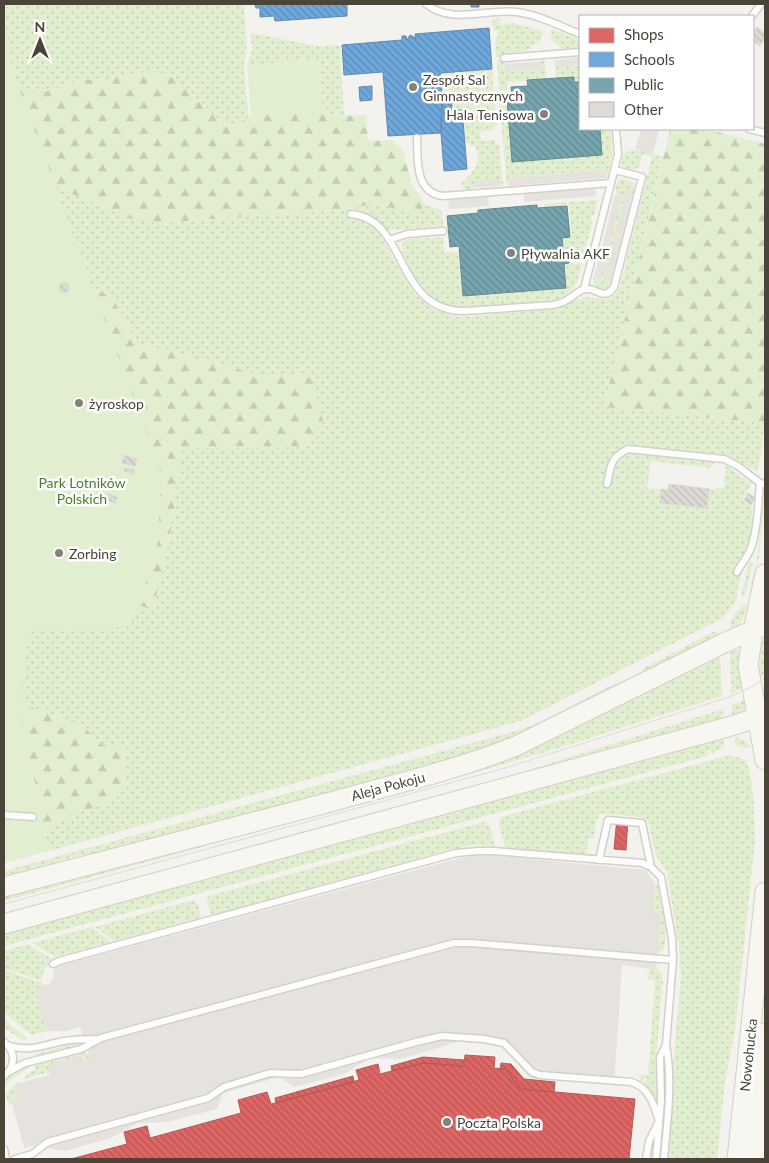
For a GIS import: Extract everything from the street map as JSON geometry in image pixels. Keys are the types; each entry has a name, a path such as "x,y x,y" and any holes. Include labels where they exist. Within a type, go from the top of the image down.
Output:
{"main road":[{"path":"765,574 759,628 749,653 748,670 761,717 765,760"},
{"name":"Aleja Pokoju","path":"4,887 218,832 476,761 525,742 724,643 759,628"},
{"path":"4,924 761,717"},
{"name":"Nowohucka","path":"737,1159 765,892"},
{"name":"Nowohucka","path":"755,1159 765,1033"}],"lane":[{"path":"426,4 440,11 452,14 523,13 579,34"},
{"path":"753,15 761,4"},
{"path":"504,58 579,52"},
{"path":"351,214 370,218 377,223 420,293 435,304 448,310 464,312 553,305 564,302 584,289 615,170 618,154 616,130"},
{"path":"752,130 765,134"},
{"path":"417,138 420,178 427,189 436,195 611,183"},
{"path":"584,289 604,294 612,290 616,283 642,177 615,170"},
{"path":"389,240 407,234 444,231"},
{"path":"607,484 611,466 617,454 628,449 724,459 738,466 763,483 753,544 747,558 737,572"},
{"path":"4,815 33,817"},
{"path":"599,860 608,820 642,823 651,867"},
{"path":"53,964 456,853 478,850 642,864 651,867 661,877 672,938 673,960 666,1045 669,1104 664,1159"},
{"path":"4,1042 21,1050 63,1041 101,1038 454,943 673,960"},
{"path":"15,1159 32,1154 48,1142 208,1098 224,1087 244,1080 270,1073 301,1074 442,1036 504,1043 532,1072 540,1075 635,1084 650,1097 659,1121 649,1141 646,1159"},
{"path":"6,1074 25,1063 82,1049 101,1038"},
{"path":"656,1159 661,1100 660,1057 666,1045"},
{"path":"6,1074 13,1064 14,1058 10,1046"},
{"path":"4,1150 6,1159"}],"green space":[{"path":"4,4 244,4 247,50 244,65 248,115 251,116 229,125 220,121 186,88 148,71 111,79 81,80 42,93 20,91 8,48"},
{"path":"501,18 500,25 513,23 542,31 542,39 531,46 528,51 504,53 504,56 496,57 495,39 498,38 492,19"},
{"path":"4,20 15,77 20,91 42,93 81,80 111,79 148,71 163,73 178,81 220,121 229,125 251,116 323,110 325,114 330,116 366,115 368,141 393,140 403,150 412,184 426,205 415,216 378,203 348,209 160,223 132,219 56,187 39,142 21,131"},
{"name":"Park Lotników Polskich","path":"4,20 15,77 161,472 158,542 139,606 130,626 94,630 30,631 24,660 23,727 49,851 4,863"},
{"path":"551,29 579,40 579,47 562,49 552,40"},
{"path":"251,33 317,46 340,45 344,116 327,116 323,110 319,59 247,65 252,51"},
{"path":"319,59 323,110 251,116 247,65"},
{"path":"545,60 546,79 507,82 507,92 499,93 497,61 505,61 506,71 541,68 541,61"},
{"path":"554,60 556,60 557,67 579,65 579,82 574,82 573,77 556,78"},
{"path":"492,69 497,126 494,127 494,130 480,132 481,141 495,140 499,145 503,186 501,186 500,179 475,180 475,188 466,190 461,184 476,167 477,152 475,147 465,143 462,110 452,111 451,96 442,97 440,73"},
{"path":"507,95 512,162 602,155 600,130 611,130 612,156 607,177 605,178 604,170 510,178 510,186 507,186 499,96"},
{"path":"670,130 710,130 765,144 764,423 604,407"},
{"path":"39,142 56,187 160,223 348,209 378,203 415,215 426,205 442,210 443,226 389,230 381,237 414,294 433,309 458,317 557,309 584,297 608,299 617,293 652,157 643,154 639,167 630,170 622,165 622,156 626,152 636,150 663,156 604,407 764,423 761,455 757,472 724,454 652,448 652,456 715,463 710,468 651,461 647,488 661,489 660,503 707,508 709,489 724,488 725,465 752,483 742,500 752,506 749,545 734,573 740,575 744,566 737,591 737,599 723,618 521,721 49,851 26,741 21,741","holes":["93,287 113,299 138,343 264,376 310,373 305,447 182,448 169,543 161,472"]},
{"path":"621,179 630,181 634,190 633,193 626,192 604,280 611,282 608,287 602,289 595,286 592,277 600,279 621,197 617,196 615,187"},
{"path":"598,200 595,214 591,218 592,223 584,256 569,258 565,256 563,238 572,237 569,205 544,207 544,204"},
{"path":"443,237 444,253 458,252 463,297 567,288 565,264 582,263 579,276 575,286 556,300 457,307 438,300 426,292 413,275 402,251 404,241 417,238"},
{"path":"92,286 113,299 138,343 264,376 310,373 323,421 305,447 183,448 169,543 153,608 139,606 158,542 161,472"},
{"path":"765,490 759,558 749,593 757,560"},
{"path":"749,562 753,563 745,595 741,597"},
{"path":"748,604 740,625 730,633 734,615 740,608"},
{"path":"715,631 720,638 669,663 644,671 642,669"},
{"path":"765,638 765,675 760,678 757,668 757,657"},
{"path":"736,650 739,652 743,688 731,693 730,652"},
{"path":"720,657 722,696 495,767 4,901 4,897 169,854 527,751"},
{"path":"616,683 593,700 484,753 134,845 83,855 4,876 4,871 523,729"},
{"path":"745,700 747,709 732,715 732,705"},
{"path":"23,705 78,722 103,745 127,747 124,789 112,802 83,811 45,830 23,727"},
{"path":"723,709 722,718 588,754 542,771 51,905 49,901 507,777"},
{"path":"734,737 742,739 751,746 739,747 735,743"},
{"path":"723,739 724,748 712,753 710,750 708,751 709,754 704,757 4,946 4,931 562,779 605,771"},
{"path":"730,755 746,760 749,770 754,801 755,842 735,1030 725,1081 717,1159 667,1159 681,976 679,948 667,872 655,854 646,818 600,814 596,822 594,838 588,838 587,854 505,847 499,824 501,817"},
{"path":"484,822 490,826 495,846 473,845 444,851 211,915 207,901 208,896"},
{"path":"655,884 658,886 663,910 666,938 662,951 657,953 661,915 653,914"},
{"path":"193,900 198,903 201,917 114,941 95,927"},
{"path":"92,927 111,942 55,957 32,943"},
{"path":"28,944 52,959 43,972 42,981 4,968 4,951"},
{"path":"656,968 661,972 663,979 656,1056 657,1099 644,1083 647,1079 642,1082 639,1075 648,1075 655,980 648,979 649,969"},
{"path":"4,970 42,983 43,987 36,989 47,1031 32,1035 4,1013"},
{"path":"4,1019 27,1038 25,1041 4,1028"},
{"path":"77,1043 77,1046 36,1057 35,1054"},
{"path":"86,1052 89,1055 89,1060 84,1063 82,1056 49,1064 49,1072 24,1079 35,1069 35,1064"},
{"path":"30,1066 4,1085 4,1081 17,1070"},
{"path":"18,1081 16,1084 18,1097 11,1099 12,1104 9,1105 6,1094"}],"shaded area":[{"path":"579,57 579,65 557,67 556,60"},
{"path":"541,61 542,68 506,71 505,64"},
{"path":"641,130 659,130 653,154 635,149"},
{"path":"605,170 605,178 510,186 510,178"},
{"path":"500,179 501,186 475,188 474,180"},
{"path":"595,188 596,196 524,202 524,194"},
{"path":"626,191 633,193 611,282 604,280"},
{"path":"615,195 621,197 601,279 594,277"},
{"path":"488,197 489,206 449,209 448,200"},
{"path":"486,855 646,870 655,884 653,913 661,914 656,970 622,965 614,1085 530,1078 501,1046 461,1041 400,1059 370,1058 344,1074 294,1087 279,1077 223,1093 217,1109 167,1122 138,1123 111,1138 65,1151 32,1146 24,1148 11,1099 18,1097 15,1084 49,1075 49,1064 82,1055 84,1063 89,1060 80,1027 66,1031 47,1031 35,989 52,982 55,967 464,857"}],"building: Shops":[{"path":"617,818 628,819 626,850 614,849"},
{"path":"465,1055 495,1057 494,1068 505,1069 521,1089 635,1099 629,1159 71,1159 127,1144 124,1132 147,1126 150,1138 241,1113 238,1100 267,1092 271,1104 359,1080 356,1070 378,1064 380,1074 423,1063 464,1066"},
{"path":"423,1057 464,1060 463,1066 423,1063 392,1071 391,1066"},
{"path":"501,1063 511,1064 524,1079 555,1082 554,1092 521,1089 505,1069 500,1069"},
{"path":"353,1076 354,1082 276,1103 275,1098"}],"building: Schools":[{"path":"255,4 347,4 347,16 275,21 274,16 260,17 260,8 256,8"},
{"path":"471,4 479,4 479,7 471,7"},
{"name":"Zespół Sal Gimnastycznych","path":"489,28 492,69 440,73 442,97 441,133 388,136 383,72 344,75 342,45 402,40 402,36 406,36 407,40 410,35 416,40 415,34"},
{"path":"372,86 372,100 360,101 359,87"},
{"path":"451,96 452,111 462,110 467,169 444,171 441,133 442,97"}],"building: Public":[{"name":"Hala Tenisowa","path":"574,77 574,82 579,82 579,130 600,130 602,155 512,162 507,99 512,99 511,87 528,86 527,80"},
{"name":"Pływalnia AKF","path":"537,205 537,208 567,206 570,237 562,238 564,257 568,256 569,263 564,264 566,288 463,296 459,246 450,247 447,216 478,213 478,210"}],"building: Other":[{"path":"757,27 765,33 765,38 760,46 754,42 754,32"},
{"path":"62,283 66,283 69,288 68,292 62,293 59,290 59,286"},
{"path":"124,455 137,459 135,466 122,463"},
{"path":"125,468 134,470 133,474 124,471"},
{"path":"669,484 709,489 707,508 660,503 661,489 668,490"},
{"path":"748,493 755,498 751,505 744,500"},
{"path":"108,494 117,497 115,503 106,500"}],"tram line":[{"path":"4,904 505,768 726,698 752,687 765,678"}],"place":[{"name":"Zespół Sal Gimnastycznych","path":"413,87"},
{"name":"Hala Tenisowa","path":"544,114"},
{"name":"Pływalnia AKF","path":"511,253"},
{"name":"żyroskop","path":"79,403"},
{"name":"Zorbing","path":"59,553"},
{"name":"Poczta Polska","path":"447,1122"}]}
